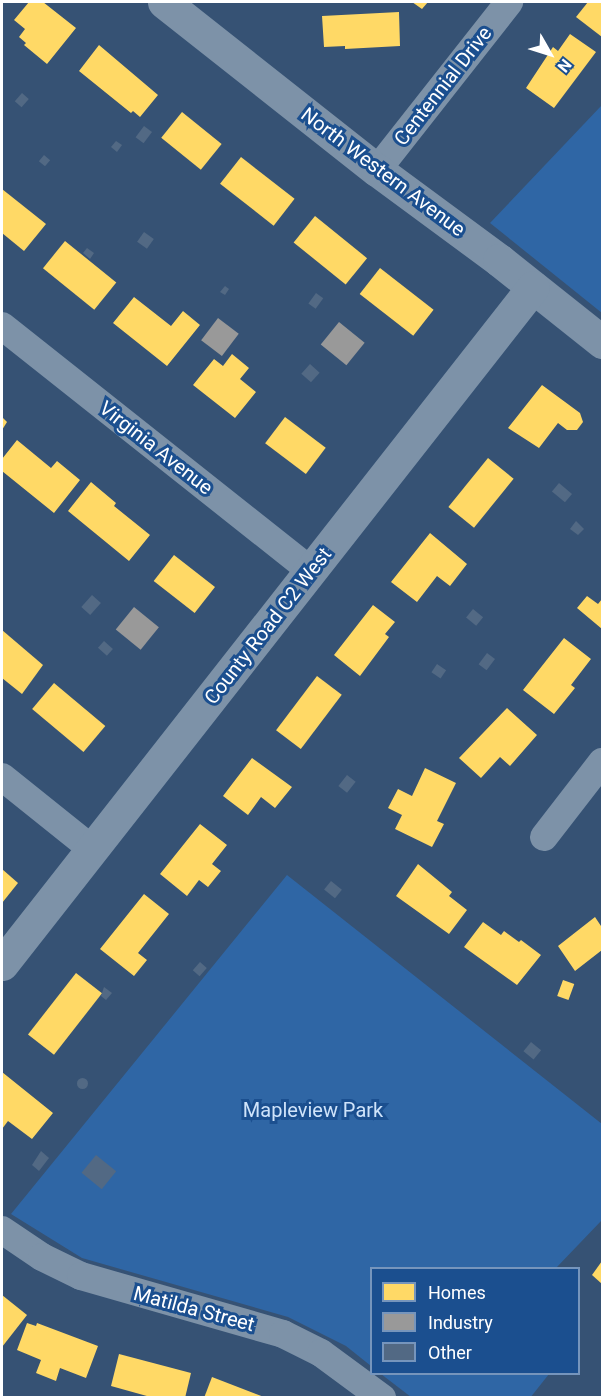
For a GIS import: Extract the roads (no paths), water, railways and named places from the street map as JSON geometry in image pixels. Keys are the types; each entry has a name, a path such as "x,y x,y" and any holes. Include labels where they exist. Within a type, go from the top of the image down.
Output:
{"street":[{"name":"North Western Avenue","path":"164,2 376,170 603,342"},
{"name":"Centennial Drive","path":"376,170 509,2"},
{"name":"County Road C2 West","path":"2,964 533,287"},
{"name":"Virginia Avenue","path":"2,326 311,571"},
{"path":"544,837 603,762"},
{"path":"2,777 92,849"},
{"name":"Matilda Street","path":"2,1230 42,1257 81,1276 283,1334 321,1353 382,1398"}],"park label":[{"name":"Mapleview Park","path":"313,1110"}]}
